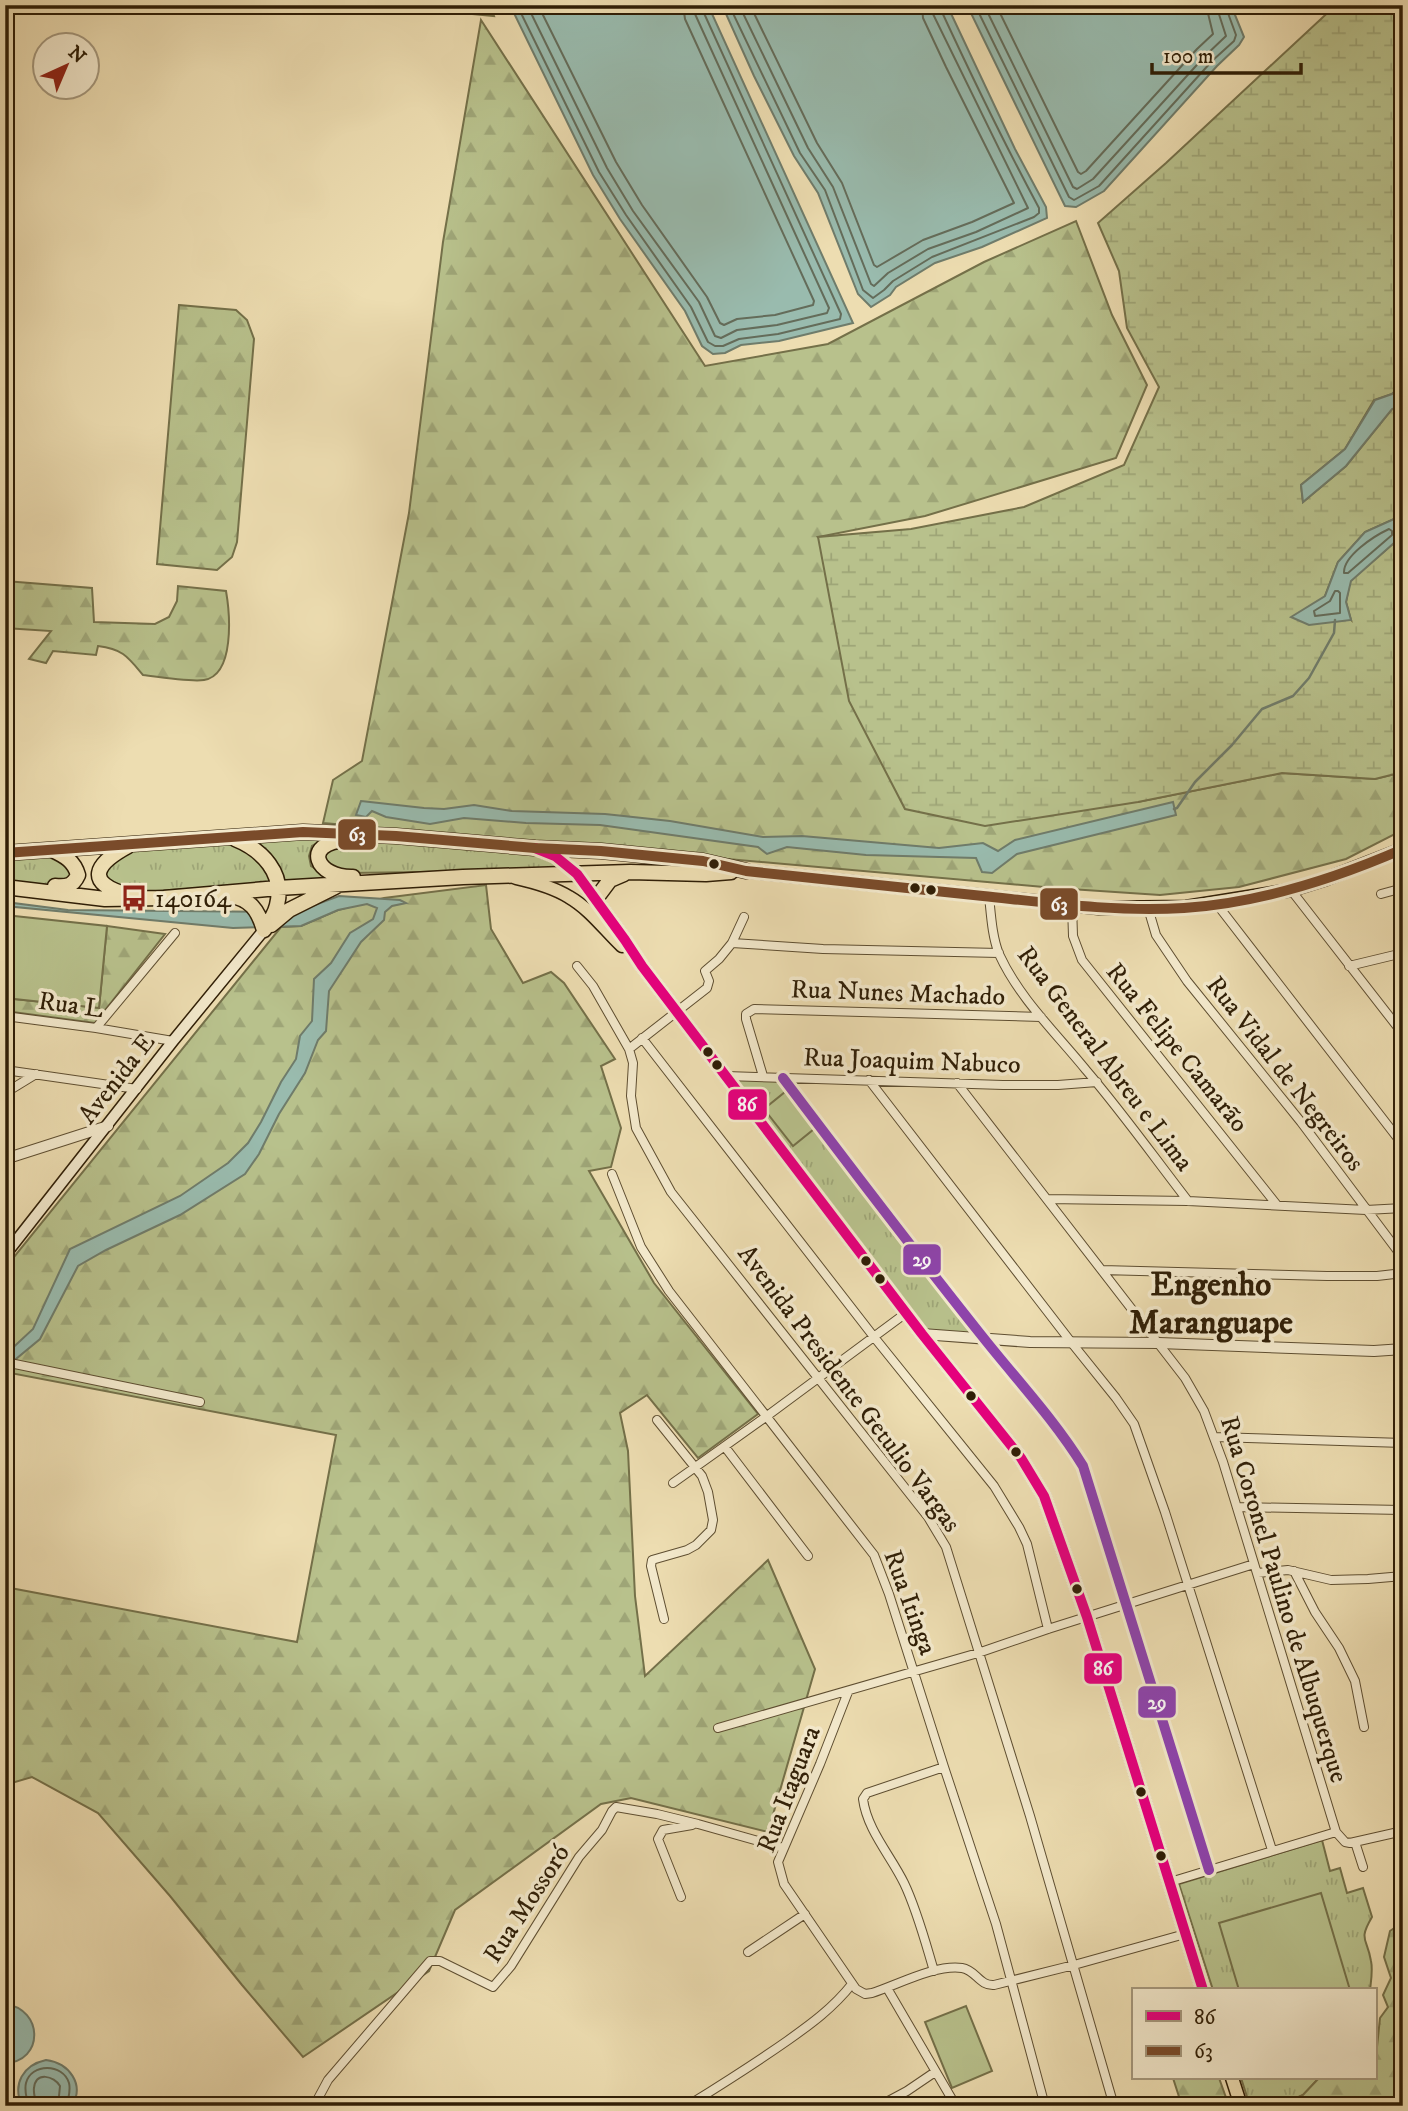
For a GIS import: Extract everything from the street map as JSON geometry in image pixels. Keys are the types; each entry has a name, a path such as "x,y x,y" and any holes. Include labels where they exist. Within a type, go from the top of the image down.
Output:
{"highway":[{"path":"5,853 303,832 601,851 703,861 746,871"},
{"path":"396,836 337,841 322,847 317,858 319,865 344,877 439,874 463,877"},
{"path":"231,837 259,852 274,872 282,910"},
{"path":"132,844 106,860 100,866 99,873 108,887 140,899"},
{"path":"5,880 58,887 68,887 75,883 78,875 76,866 49,849"},
{"path":"5,887 105,899 140,899 463,877 630,872 706,874 746,871"},
{"path":"595,900 610,880 630,872"},
{"path":"217,893 245,900 256,909 264,930 282,910 343,884"}],"main road":[{"path":"535,848 555,856 577,874 676,1011 1034,1477 1052,1516 1087,1617 1202,1988"},
{"path":"746,871 1099,908 1186,907 1291,890 1403,849"},
{"path":"507,875 536,883 569,897 584,908 642,966"},
{"name":"Avenida E","path":"5,1255 264,930"},
{"path":"1233,2080 1241,2106"}],"street":[{"path":"1381,894 1403,888"},
{"path":"1291,890 1349,966 1399,1023 1403,1034"},
{"name":"Rua General Abreu e Lima","path":"989,896 999,953 1013,978 1188,1201"},
{"path":"1216,903 1403,1145"},
{"name":"Rua Felipe Camarão","path":"1072,905 1073,936 1082,960 1277,1205"},
{"name":"Rua Vidal de Negreiros","path":"1148,908 1156,935 1167,954 1301,1122 1403,1258"},
{"path":"629,1049 707,988 709,981 705,971 732,943 744,918"},
{"path":"96,1028 175,933"},
{"path":"732,943 823,949 999,953"},
{"path":"1349,966 1403,953"},
{"name":"Avenida Presidente Getulio Vargas","path":"577,966 597,993 629,1049 633,1063 631,1096 636,1128 671,1192 939,1533 1030,1816 1114,2106"},
{"name":"Rua Nunes Machado","path":"763,1076 746,1019 747,1014 754,1009 1041,1017"},
{"name":"Rua L","path":"5,1017 173,1041"},
{"path":"642,1038 874,1337 994,1486 1027,1544 1048,1629"},
{"path":"5,1070 137,1089"},
{"path":"5,1093 36,1074"},
{"name":"Rua Joaquim Nabuco","path":"726,1076 1058,1085 1097,1082"},
{"path":"783,1078 984,1339 1033,1395 1083,1466 1209,1870"},
{"path":"869,1080 1134,1424 1272,1850"},
{"name":"Rua Coronel Paulino de Albuquerque","path":"957,1083 1159,1343 1185,1378 1204,1411 1215,1437 1258,1573 1336,1832"},
{"path":"5,1141 8,1158 108,1126"},
{"name":"Rua Itinga","path":"612,1174 641,1247 668,1291 874,1555 996,1924 1045,2106"},
{"path":"1047,1199 1188,1201 1366,1210 1403,1208"},
{"path":"1102,1270 1326,1276 1403,1273"},
{"path":"673,1483 906,1313"},
{"path":"922,1334 1030,1342 1159,1343 1374,1351 1403,1349"},
{"path":"5,1362 200,1402"},
{"path":"657,1420 695,1466 708,1492 713,1526 708,1534 687,1550 652,1560 651,1566 664,1619"},
{"path":"1215,1437 1403,1443"},
{"path":"725,1447 807,1556"},
{"path":"1237,1507 1403,1510"},
{"name":"Rua Itaguara","path":"718,1728 978,1653 1254,1563"},
{"path":"1258,1573 1294,1571 1331,1580 1403,1576"},
{"path":"1294,1571 1355,1681 1364,1727"},
{"name":"Rua Itaguara","path":"848,1692 778,1862 784,1884 852,1984"},
{"path":"934,1971 911,1900 872,1828 863,1800 867,1793 944,1767"},
{"name":"Rua Mossoró","path":"314,2106 327,2080 430,1961 440,1961 493,1987 498,1983 579,1857 602,1830 613,1809 618,1807 698,1824 783,1848"},
{"path":"681,1898 658,1839 663,1830 698,1824"},
{"path":"1170,1882 1336,1832 1345,1842 1355,1842 1403,1831"},
{"path":"1355,1842 1363,1867"},
{"path":"748,1952 805,1913"},
{"path":"687,2106 759,2061 812,2023 830,2009 852,1984 861,1992 872,1993 934,1971 964,1968 988,1985 1012,1982 1185,1934"},
{"path":"887,1988 953,2101"},
{"path":"879,2106 935,2073"}],"green space":[{"path":"379,5 490,5 494,16"},
{"path":"1336,5 1403,5 1403,384 1392,394 1374,400 1345,449 1301,485 1303,502 1346,466 1392,409 1403,405 1403,515 1365,532 1338,562 1325,596 1351,620 1346,602 1350,581 1403,535 1403,772 1375,779 1282,773 1138,802 985,826 905,809 849,701 818,537 911,529 1024,507 1124,465 1159,387 1127,328 1119,271 1098,223"},
{"path":"481,20 705,366 828,344 984,262 1076,221 1112,315 1147,385 1116,458 925,516 818,537 1138,802 1282,773 1375,779 1403,772 1403,830 1346,859 1239,887 1160,895 323,823 333,780 362,761 409,513 443,242"},
{"path":"179,305 236,310 247,320 254,339 237,542 232,557 217,570 157,564"},
{"path":"5,581 92,588 94,622 155,624 169,617 177,601 178,586 226,591 229,628 226,656 214,676 204,680 143,675 124,655 98,646 96,655 53,651 46,663 29,659 51,631 5,628"},
{"path":"328,837 312,846 309,856 311,866 342,880 283,881 273,857 254,840"},
{"path":"389,840 542,854 570,870 350,873 322,863 326,847"},
{"path":"221,842 242,847 255,854 274,883 141,892 113,886 104,878 110,857 151,846"},
{"path":"5,851 55,853 80,871 68,887 5,889"},
{"path":"486,885 491,929 523,983 551,972 564,983 615,1059 601,1066 621,1128 611,1167 589,1171 654,1283 758,1414 698,1458 647,1395 620,1413 628,1451 635,1596 645,1676 768,1560 815,1669 768,1832 631,1798 601,1804 455,1910 429,1971 303,2057 98,1813 32,1777 5,1785 5,1587 297,1642 336,1435 5,1372 5,1268 281,927 301,926 338,910 384,898"},
{"path":"5,915 107,926 99,1008 5,998"},
{"path":"107,926 165,934 95,1023 5,1011 5,998 99,1008"},
{"path":"726,1076 782,1080 979,1335 922,1334"},
{"path":"785,1092 814,1129 793,1146 764,1109"},
{"path":"1322,1840 1330,1871 1340,1868 1347,1893 1363,1888 1372,1917 1364,1935 1372,1964 1370,1988 1212,1988 1179,1884"},
{"path":"1321,1893 1349,1988 1238,1988 1219,1923"},
{"path":"1403,1922 1403,2106 1289,2106 1317,2080 1376,2080 1380,2018 1388,2007 1383,1995 1391,1978 1384,1957 1390,1931"},
{"path":"966,2006 992,2071 952,2088 925,2022"},
{"path":"1174,2080 1220,2080 1229,2106 1182,2106"},
{"path":"1242,2080 1317,2080 1289,2106 1250,2106"}],"water":[{"path":"510,5 708,5 853,323 779,341 741,345 725,353 713,354 702,346 685,311 620,219 593,175"},
{"path":"722,5 947,5 1015,149 1046,207 1047,218 982,247 935,263 896,287 890,295 871,307 858,294 818,193 794,156"},
{"path":"967,5 1231,5 1244,37 1104,191 1076,207 1065,206"},
{"path":"1403,384 1403,405 1392,409 1346,466 1303,502 1301,485 1345,449 1375,400 1392,394"},
{"path":"1403,515 1403,535 1351,581 1346,602 1351,620 1309,625 1291,617 1325,596 1338,562 1365,532"},
{"path":"361,801 424,808 444,809 474,805 512,811 605,814 670,821 763,837 802,836 939,848 983,843 998,851 1015,840 1173,802 1176,815 1017,854 992,873 982,872 976,858 866,855 787,847 767,854 758,847 600,825 464,818 430,824 386,817 372,811 366,817 356,815"},
{"path":"339,896 400,900 406,903 392,906 385,912 384,920 361,942 329,991 326,1031 318,1040 305,1073 245,1174 180,1215 78,1266 40,1339 5,1368 5,1355 33,1329 70,1249 180,1196 228,1163 248,1143 296,1059 300,1036 312,1021 314,979 331,963 350,933 373,919 377,908 367,904 338,910 301,926 233,928 5,906 5,902 68,910 296,912"},
{"path":"5,2004 18,2008 27,2015 34,2035 27,2054 18,2060 5,2063"},
{"path":"46,2060 62,2065 73,2076 77,2090 72,2106 22,2106 18,2090 22,2077 31,2066"}],"waterway":[{"path":"1174,809 1262,709 1293,696 1309,678 1334,633 1335,620"}],"transit line":[{"name":"63","path":"5,853 303,832 396,836 703,861 746,871 1058,904 1159,909 1212,905 1268,895 1323,880 1403,849"},
{"name":"86","path":"535,848 555,856 577,874 642,966 922,1334 1021,1458 1044,1496 1087,1617 1202,1988"},
{"name":"29","path":"783,1078 931,1272 1047,1416 1083,1466 1209,1870"}],"place":[{"name":"140164","path":"134,898"}],"district":[{"name":"Engenho Maranguape","path":"1211,1302"}]}
